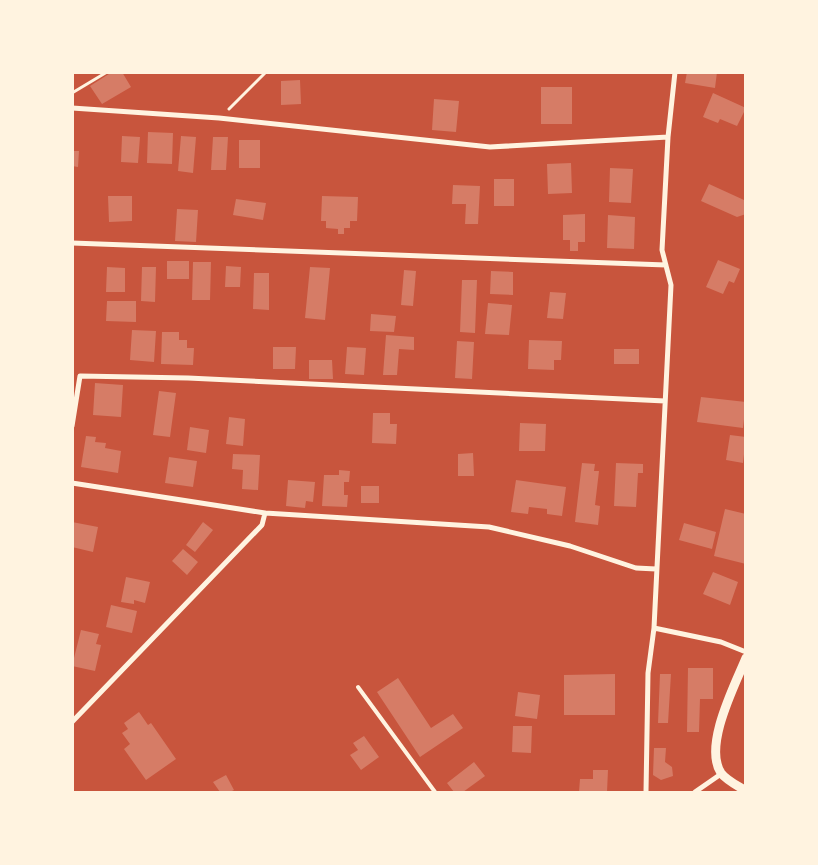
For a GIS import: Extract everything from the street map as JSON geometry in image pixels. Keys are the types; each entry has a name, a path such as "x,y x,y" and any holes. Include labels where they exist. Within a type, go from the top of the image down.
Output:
{"street":[{"path":"646,792 648,673 654,628 670,285 662,250 668,137 675,72"},
{"path":"72,108 219,118 490,147 668,137"},
{"path":"72,243 666,265"},
{"path":"72,426 80,376 188,378 665,401"},
{"path":"72,483 265,513 489,527 570,546 636,568 656,569"},
{"path":"72,722 262,525 265,513"},
{"path":"654,628 721,642 746,652"},
{"path":"746,658 716,738 714,757 721,774 746,792"},
{"path":"695,792 721,774"}],"lane":[{"path":"72,375 80,376"},
{"path":"358,687 434,792"}],"path":[{"path":"72,93 107,72"},
{"path":"219,118 266,72"}],"building":[{"path":"112,72 122,72 131,87 102,104 90,86"},
{"path":"687,72 717,72 715,88 685,83"},
{"path":"300,80 301,104 281,105 281,81"},
{"path":"541,87 572,87 572,124 541,124"},
{"path":"713,93 746,108 737,126 720,119 718,123 703,117"},
{"path":"434,99 459,101 456,132 432,130"},
{"path":"148,132 173,133 172,164 147,163"},
{"path":"122,136 140,137 138,163 121,162"},
{"path":"181,136 196,137 193,173 178,171"},
{"path":"213,137 228,137 226,170 211,170"},
{"path":"239,140 260,140 260,168 239,168"},
{"path":"72,151 79,151 78,167 72,166"},
{"path":"571,163 572,193 548,194 547,164"},
{"path":"610,168 633,169 631,203 609,202"},
{"path":"494,179 514,179 514,206 494,206"},
{"path":"709,184 744,200 746,214 737,217 701,201"},
{"path":"453,185 480,186 478,224 465,224 466,204 452,204"},
{"path":"108,196 132,196 132,221 109,222"},
{"path":"322,196 358,197 357,221 350,221 350,228 344,228 344,234 338,234 338,229 326,228 326,221 321,221"},
{"path":"236,199 266,203 263,220 233,215"},
{"path":"177,209 198,210 196,242 175,241"},
{"path":"585,214 585,242 578,242 578,251 570,251 570,240 563,240 563,215"},
{"path":"608,215 635,217 634,249 607,248"},
{"path":"718,260 740,269 734,283 729,281 723,294 706,287"},
{"path":"167,261 189,261 189,279 167,279"},
{"path":"193,262 211,262 210,300 192,300"},
{"path":"226,266 241,267 240,287 225,287"},
{"path":"107,267 125,268 125,292 106,292"},
{"path":"142,267 156,267 155,302 141,301"},
{"path":"310,267 330,268 325,320 305,318"},
{"path":"404,270 416,271 413,306 401,305"},
{"path":"491,271 513,272 513,295 490,294"},
{"path":"254,273 269,273 269,310 253,309"},
{"path":"462,280 477,280 475,333 460,332"},
{"path":"550,292 566,293 563,319 547,318"},
{"path":"107,301 136,301 136,322 106,321"},
{"path":"488,303 512,305 509,335 485,334"},
{"path":"371,314 396,316 394,332 370,331"},
{"path":"132,330 156,331 154,362 130,360"},
{"path":"162,332 179,332 179,340 187,340 187,348 194,348 193,365 161,364"},
{"path":"386,335 414,337 414,350 399,349 397,375 383,375"},
{"path":"529,340 562,341 561,360 554,360 554,370 528,369"},
{"path":"457,341 474,342 472,379 455,378"},
{"path":"273,347 296,347 295,369 273,369"},
{"path":"347,347 366,348 364,375 345,374"},
{"path":"614,349 639,349 639,364 614,364"},
{"path":"309,360 332,360 333,379 309,379"},
{"path":"95,383 123,385 121,417 93,415"},
{"path":"159,391 176,393 170,437 153,435"},
{"path":"701,397 746,402 743,428 697,422"},
{"path":"373,413 390,413 390,424 397,424 396,444 372,443"},
{"path":"229,417 245,419 243,446 226,444"},
{"path":"520,423 546,424 545,451 519,451"},
{"path":"190,427 209,430 206,453 187,450"},
{"path":"730,435 746,437 743,463 726,460"},
{"path":"86,436 96,437 95,442 106,443 105,448 121,451 118,473 81,467"},
{"path":"473,453 474,476 458,476 458,454"},
{"path":"233,454 260,455 258,490 242,489 243,470 232,469"},
{"path":"169,457 197,461 193,487 165,483"},
{"path":"582,463 595,464 594,471 599,471 595,505 600,506 598,525 575,522"},
{"path":"616,463 643,464 643,473 638,473 636,507 614,506"},
{"path":"339,470 350,471 349,482 344,482 344,495 348,495 347,507 322,506 324,475 339,475"},
{"path":"288,480 315,482 313,502 306,501 305,508 286,506"},
{"path":"516,480 566,487 562,516 547,514 547,509 529,507 528,514 511,512"},
{"path":"361,486 379,486 379,503 361,503"},
{"path":"725,509 746,514 746,564 714,556"},
{"path":"72,522 98,527 93,552 72,547"},
{"path":"203,522 213,530 195,552 186,545"},
{"path":"684,523 716,532 712,549 679,540"},
{"path":"183,549 198,562 187,575 172,561"},
{"path":"713,572 738,582 730,605 703,594"},
{"path":"126,577 150,582 145,603 134,600 134,604 121,602"},
{"path":"111,605 137,611 132,633 106,627"},
{"path":"81,630 99,634 96,644 101,645 95,671 72,666"},
{"path":"688,668 713,668 713,699 700,699 699,732 687,732"},
{"path":"615,674 615,715 564,715 564,675"},
{"path":"660,674 671,674 668,723 658,723"},
{"path":"398,678 431,728 453,714 463,728 420,757 377,692"},
{"path":"518,692 540,695 537,719 515,716"},
{"path":"139,712 148,725 151,723 176,759 146,780 124,749 130,744 122,733 128,729 124,723"},
{"path":"513,726 532,726 531,753 512,752"},
{"path":"364,736 379,757 361,770 350,755 358,750 353,743"},
{"path":"654,748 666,748 665,762 672,767 673,776 661,780 653,775"},
{"path":"474,762 485,776 463,792 454,792 447,783"},
{"path":"593,770 608,770 607,792 579,792 580,779 593,779"},
{"path":"226,775 234,790 220,792 213,782"}]}
